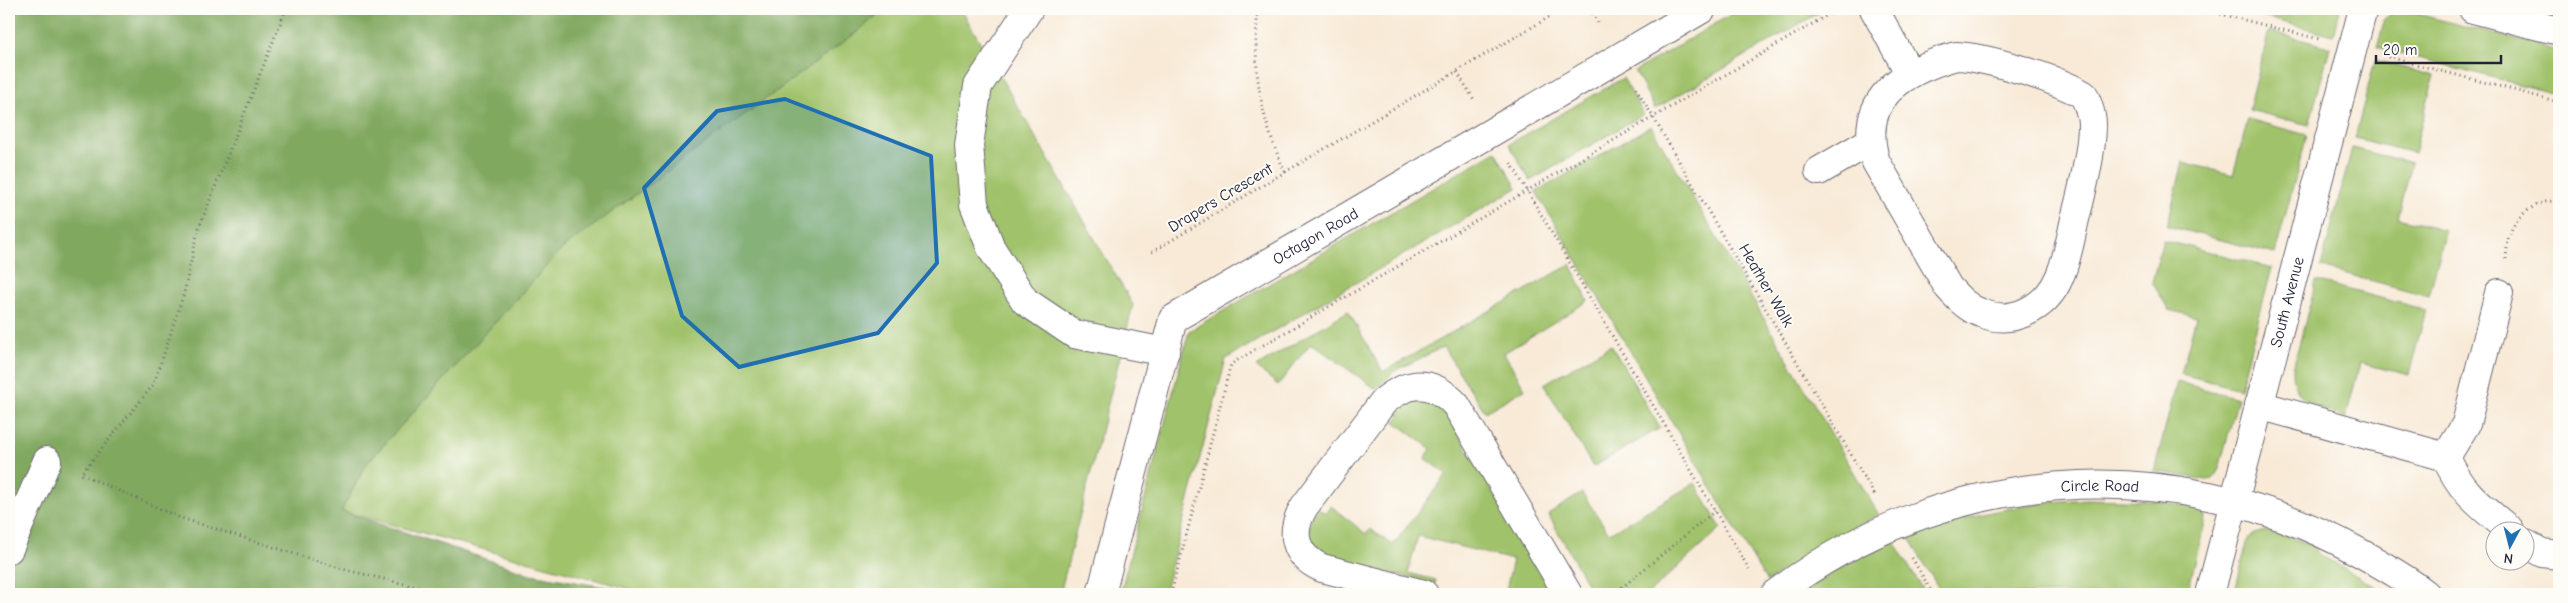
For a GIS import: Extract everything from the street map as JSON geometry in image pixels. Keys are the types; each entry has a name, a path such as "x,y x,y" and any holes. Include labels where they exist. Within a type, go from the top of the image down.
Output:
{"street":[{"path":"1029,9 978,86 969,145 974,204 990,248 1025,301 1074,334 1164,352"},
{"name":"Octagon Road","path":"1101,594 1173,319 1702,9"},
{"path":"1874,9 1910,74"},
{"name":"South Avenue","path":"2210,594 2363,9"},
{"path":"2473,9 2559,31"},
{"path":"1956,56 1974,57 2069,86 2084,95 2092,124 2083,186 2065,261 2059,278 2050,293 2038,305 2021,316 2002,318 1981,314 1963,303 1948,287 1876,162 1869,142 1870,122 1876,105 1888,91 1910,74 1956,56"},
{"path":"1819,171 1869,142"},
{"path":"2446,457 2466,424 2499,294"},
{"path":"1424,594 1322,568 1311,563 1303,556 1296,544 1294,532 1297,519 1304,507 1384,402 1399,389 1416,384 1433,387 1446,394 1456,405 1568,594"},
{"path":"2259,405 2446,457"},
{"path":"2446,457 2454,478 2464,491 2498,520"},
{"path":"9,549 47,461"},
{"name":"Circle Road","path":"1765,586 1893,526 1970,500 2023,490 2079,485 2145,485 2185,490 2258,507 2321,531 2379,563 2426,594"},
{"path":"2536,550 2542,553 2559,556"}],"path":[{"path":"286,9 198,230 184,293 154,384 81,474 181,518 346,570 446,594"},
{"name":"Drapers Crescent","path":"1152,252 1285,172 1271,141 1261,108 1255,39 1258,9"},
{"path":"1285,172 1563,9"},
{"path":"1171,594 1232,364 1838,9"},
{"name":"Heather Walk","path":"1619,58 1893,526"},
{"path":"1493,132 1715,511 1765,586"},
{"path":"2499,294 2511,230 2520,218 2541,203 2552,200 2559,202"},
{"path":"1614,594 1715,511"}],"highlighted area":[{"path":"785,99 931,156 937,263 878,333 739,367 682,316 644,188 717,111"}],"green space":[{"path":"9,9 884,9 857,32 563,248 367,463 341,511 531,574 644,594 9,594"},
{"path":"884,9 961,9 1133,305 1060,594 649,594 341,511 367,463 563,248 857,32"},
{"path":"1740,9 1825,9 1655,109 1635,71"},
{"path":"2231,9 2340,9 2333,35"},
{"path":"2399,9 2559,51 2559,95 2377,47 2385,18"},
{"path":"2269,31 2330,47 2309,125 2249,110"},
{"path":"2375,60 2434,76 2414,153 2355,138"},
{"path":"1623,78 1644,114 1530,181 1509,144"},
{"path":"2248,119 2307,135 2275,254 2167,226 2183,162 2233,175"},
{"path":"1651,126 1879,515 1817,547 1767,582 1536,192"},
{"path":"2352,148 2412,163 2398,218 2446,230 2429,296 2321,267"},
{"path":"1496,151 1517,188 1226,359 1164,594 1120,594 1189,331"},
{"path":"2163,240 2272,268 2240,389 2181,374 2196,317 2169,310 2152,282"},
{"path":"1571,264 1588,301 1504,353 1525,389 1485,412 1443,347 1395,371 1376,389 1311,343 1278,385 1256,367 1348,311 1383,372"},
{"path":"2316,281 2426,310 2409,375 2360,363 2346,418 2309,403 2297,390 2294,380 2293,368"},
{"path":"1611,345 1660,428 1593,467 1544,384"},
{"path":"2177,382 2238,398 2219,469 2213,479 2207,480 2154,471"},
{"path":"1417,397 1430,399 1446,412 1553,594 1505,594 1513,560 1418,536 1408,573 1436,580 1435,584 1326,557 1313,547 1308,535 1311,522 1318,508 1325,513 1331,506 1366,534 1370,529 1393,545 1447,474 1425,458 1431,449 1395,422 1400,415 1393,410 1404,400"},
{"path":"1695,483 1721,528 1648,594 1593,594 1548,514 1582,493 1609,533"},
{"path":"2087,499 2155,501 2201,508 2206,518 2187,594 1942,594 1908,536 1996,511"},
{"path":"2266,531 2278,532 2316,547 2317,553 2388,594 2234,594 2248,539 2255,534"},
{"path":"1894,541 1925,594 1798,594 1834,571"}]}
